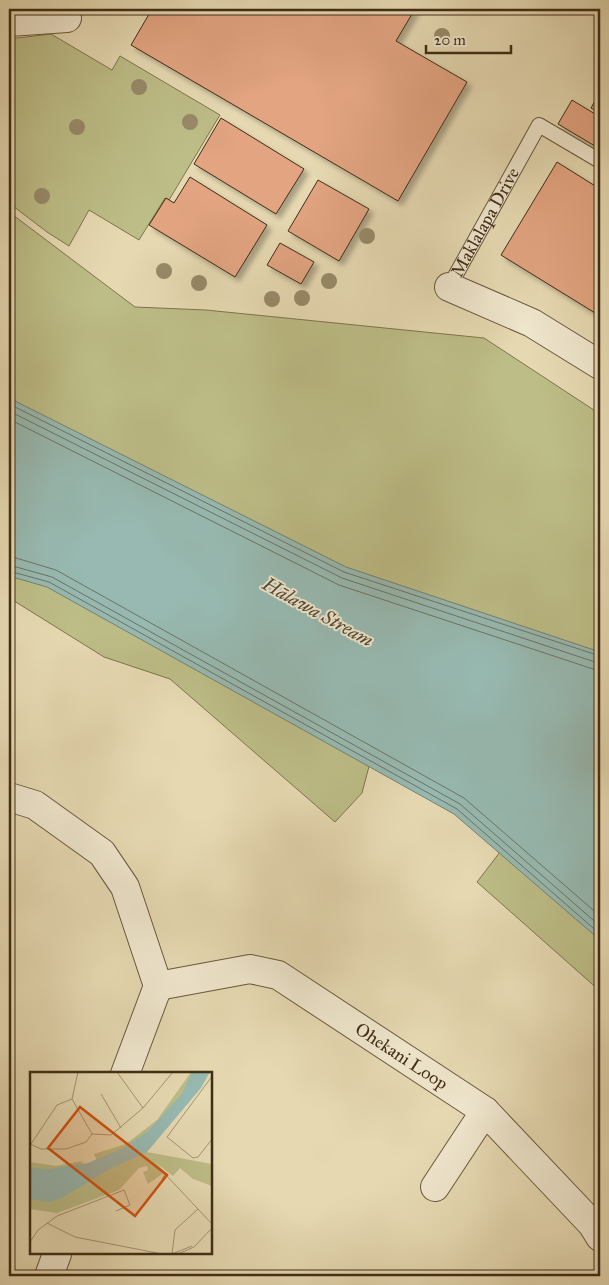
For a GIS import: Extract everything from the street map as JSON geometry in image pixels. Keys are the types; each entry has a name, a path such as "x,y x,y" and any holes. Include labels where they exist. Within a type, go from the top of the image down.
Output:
{"street":[{"path":"9,22 66,18"},
{"name":"Maklalapa Drive","path":"449,286 532,323 600,365"},
{"path":"9,797 35,805 102,853 125,887 158,986 125,1072"},
{"name":"Ohekani Loop","path":"158,986 250,969 278,975 485,1111 592,1224 600,1237"},
{"path":"435,1187 485,1111"},
{"path":"49,1276 57,1255"}],"lane":[{"name":"Maklalapa Drive","path":"449,286 539,125 600,161"}],"green space":[{"path":"51,34 112,70 120,56 220,115 169,200 165,198 139,240 89,210 69,246 9,203 9,39"},
{"path":"9,212 135,307 206,310 484,338 600,414 600,759 9,459"},
{"path":"9,547 375,744 362,793 335,822 170,679 104,657 9,599"},
{"path":"510,839 600,859 600,991 477,882"}],"water":[{"name":"Hālawa Stream","path":"9,398 346,567 600,652 600,940 454,814 47,587 9,576"}],"building":[{"path":"152,9 415,9 396,41 467,82 398,201 131,45"},
{"path":"600,92 600,113 591,108"},
{"path":"572,100 600,117 600,149 558,124"},
{"path":"221,118 304,169 276,214 194,164"},
{"path":"557,162 600,189 600,316 501,255"},
{"path":"190,177 267,225 235,277 149,225 166,198 174,203"},
{"path":"318,180 369,209 339,261 288,231"},
{"path":"280,243 314,262 301,284 267,265"}]}
